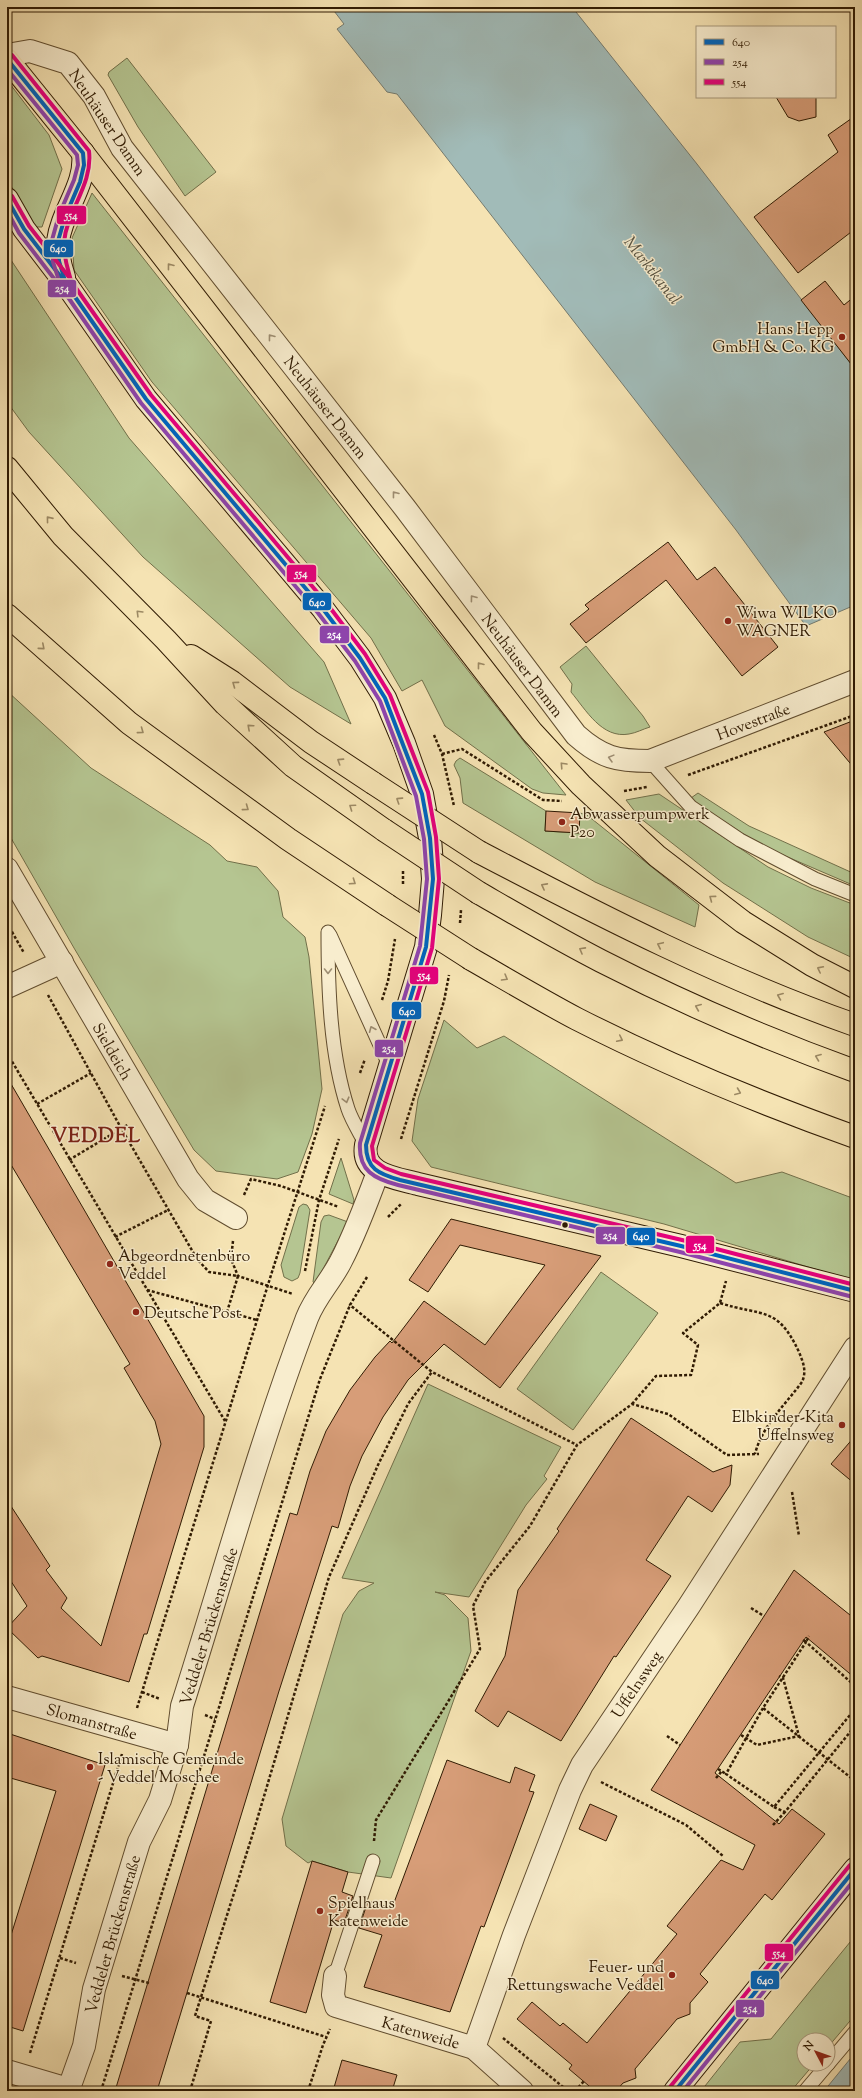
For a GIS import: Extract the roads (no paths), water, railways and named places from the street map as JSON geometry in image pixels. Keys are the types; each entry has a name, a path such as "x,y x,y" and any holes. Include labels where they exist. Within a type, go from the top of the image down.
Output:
{"main road":[{"path":"7,59 83,153 532,732 576,780 656,856 737,917 812,965 855,987"},
{"path":"7,468 63,536 166,640 225,704 293,766 384,830 479,893 601,961 684,1001 816,1057 855,1071"},
{"path":"7,615 129,723 288,839 395,898 471,959 576,1018 682,1070 855,1137"},
{"path":"166,640 232,682 311,742 479,852 616,924 694,960 855,1025"}],"street":[{"name":"Neuhäuser Damm","path":"7,55 30,51 68,63 94,96 122,148 405,508 576,735 590,748 606,756 624,761 650,761"},
{"path":"66,284 59,261 58,241 65,217 81,178 84,165 83,153"},
{"path":"7,199 24,229 66,284 146,400 323,609 360,658 384,698 404,743 422,794 430,838 433,879 426,947 389,1064 366,1145 365,1152 368,1163 378,1172 418,1184 733,1259 855,1291"},
{"name":"Hovestraße","path":"650,761 855,681"},
{"name":"Sieldeich","path":"7,869 195,1190 214,1207 236,1218"},
{"path":"7,987 37,975 62,962"},
{"name":"Veddeler Brückenstraße","path":"68,2090 84,2046 94,1990 139,1842 160,1800 177,1745 182,1706 284,1378 308,1316 318,1295 340,1262 362,1216 378,1172"},
{"name":"Uffelnsweg","path":"474,2048 514,1935 570,1790 579,1771 611,1720 689,1606 855,1348"},
{"name":"Slomanstraße","path":"7,1697 177,1745"},
{"path":"675,2091 855,1869"},
{"name":"Katenweide","path":"335,1976 333,1995 336,2006 340,2009 474,2048 522,2091"},
{"path":"7,2070 68,2090"}],"lane":[{"path":"650,761 691,807 740,840 815,879 855,895"},
{"path":"366,1145 349,1110 340,1074 328,978 328,932 348,972 373,1032 389,1064"},
{"path":"335,1976 373,1861"},
{"path":"836,2055 855,2032"},
{"path":"805,2091 821,2072"}],"water":[{"name":"Marktkanal","path":"331,7 572,7 697,164 855,369 855,605 806,626 736,530 397,94 387,92 337,29 344,24"},
{"path":"855,2053 855,2091 824,2091"}],"place":[{"name":"Hans Hepp GmbH & Co. KG","path":"842,337"},
{"name":"Wiwa WILKO WAGNER","path":"728,621"},
{"name":"Abwasserpumpwerk P20","path":"562,822"},
{"name":"Abgeordnetenbüro Veddel","path":"110,1264"},
{"name":"Deutsche Post","path":"136,1312"},
{"name":"Elbkinder-Kita Uffelnsweg","path":"842,1425"},
{"name":"Islamische Gemeinde - Veddel Moschee","path":"90,1767"},
{"name":"Spielhaus Katenweide","path":"320,1911"},
{"name":"Feuer- und Rettungswache Veddel","path":"672,1975"}],"district":[{"name":"VEDDEL","path":"96,1135"}]}
